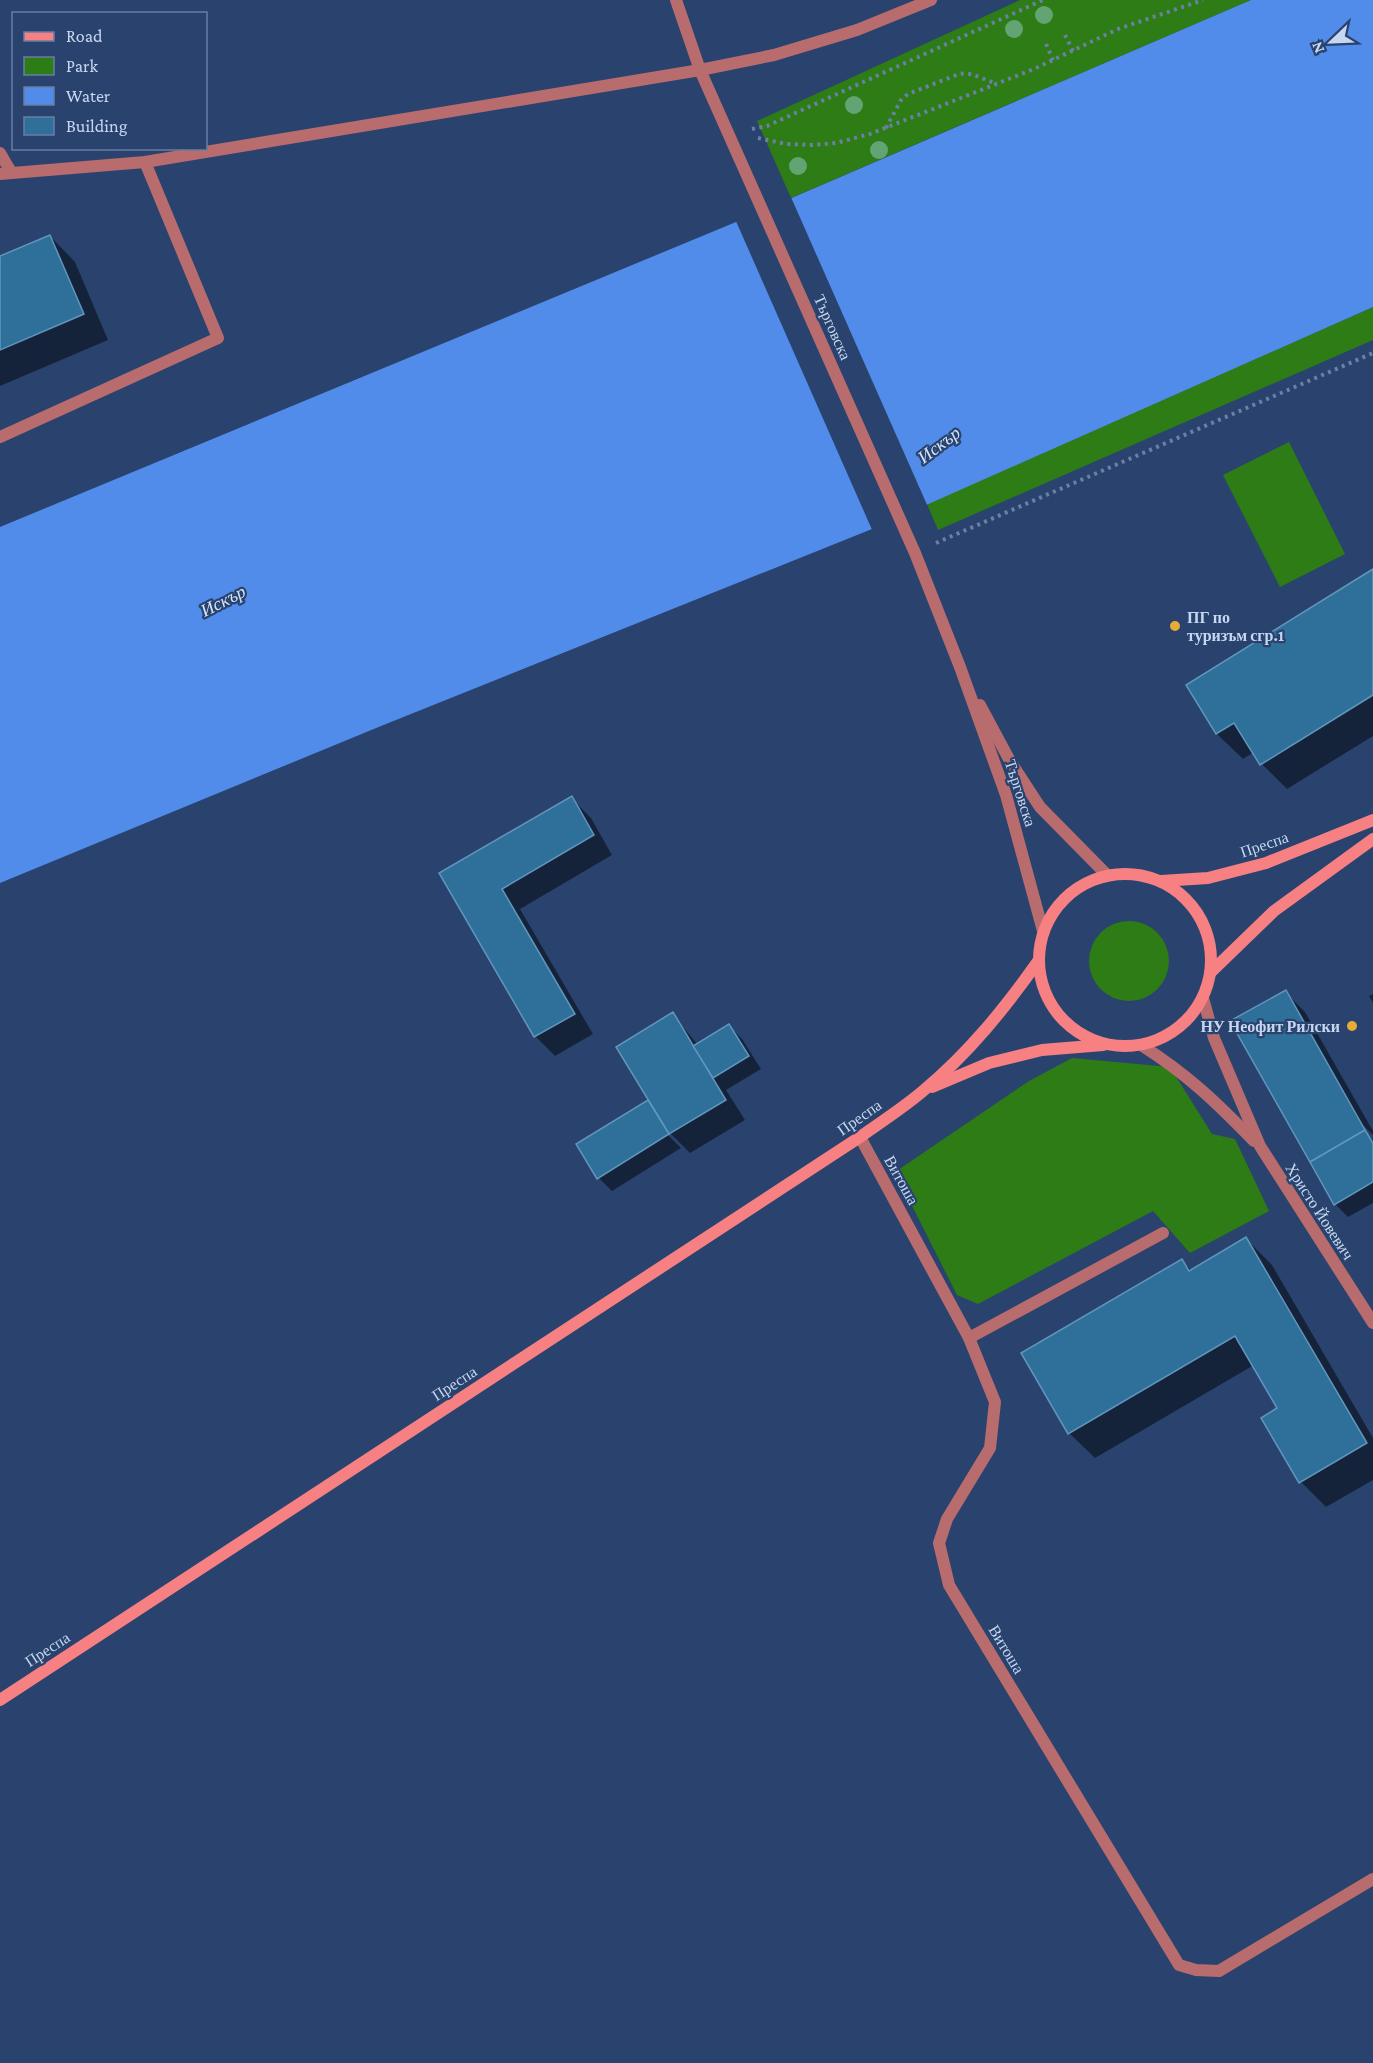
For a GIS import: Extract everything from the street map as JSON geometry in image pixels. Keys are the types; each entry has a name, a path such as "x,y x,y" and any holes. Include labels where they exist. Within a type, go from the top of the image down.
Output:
{"main road":[{"name":"Преспа","path":"1161,881 1208,878 1266,863 1373,820"},
{"path":"1211,972 1274,911 1373,839"},
{"path":"1107,874 1137,874 1161,881 1184,896 1201,918 1210,944 1211,972 1203,998 1186,1021 1164,1037 1141,1045 1109,1044 1081,1034 1059,1014 1044,989 1039,960 1043,931 1058,905 1080,886 1107,874"},
{"name":"Преспа","path":"0,1700 860,1137 923,1091 975,1042 1004,1008 1039,960"},
{"name":"Преспа","path":"923,1091 989,1063 1042,1050 1109,1044"}],"street":[{"name":"Търговска","path":"676,0 700,70 912,548 960,667 1006,795 1043,931"},
{"path":"0,153 5,173 145,162 774,56 836,37 931,0"},
{"path":"0,437 218,338 145,162"},
{"name":"Търговска","path":"960,667 1010,761 1040,807 1107,874"},
{"name":"Христо Йовевич","path":"1203,998 1214,1038 1260,1146 1373,1323"},
{"name":"Христо Йовевич","path":"1141,1045 1179,1069 1205,1090 1260,1146"},
{"name":"Витоша","path":"860,1137 969,1338 995,1402 990,1448 947,1519 939,1543 949,1585 1179,1965 1196,1970 1219,1971 1373,1879"},
{"path":"969,1338 1163,1233"}],"path":[{"path":"727,128 755,129 767,126 1043,0"},
{"path":"727,128 766,141 813,145 836,143 886,128 1053,60 1118,29 1203,0"},
{"path":"1065,35 1073,51"},
{"path":"1046,44 1053,60"},
{"path":"886,128 901,100 908,94 967,72 982,80 998,83"},
{"path":"912,548 1373,353"}],"green space":[{"path":"1020,0 1251,0 791,198 757,121"},
{"path":"1373,307 1373,340 938,530 927,504"},
{"path":"1289,442 1345,554 1280,587 1223,475"},
{"path":"1121,921 1137,921 1158,932 1169,953 1169,969 1158,990 1137,1001 1121,1001 1107,995 1095,983 1089,969 1089,953 1095,939 1107,927"},
{"path":"1072,1058 1170,1067 1212,1134 1235,1139 1269,1211 1190,1253 1153,1211 978,1304 957,1295 895,1172 1029,1081"}],"water":[{"name":"Искър","path":"1251,0 1373,0 1373,307 872,529 381,726 0,883 0,527 736,222"}],"pier":[{"path":"790,195 928,507 873,532 735,219"}],"building":[{"path":"50,235 84,314 0,350 0,256"},
{"path":"1373,569 1373,695 1260,765 1234,723 1216,734 1186,685"},
{"path":"572,796 594,835 502,889 575,1014 534,1037 439,873"},
{"path":"1286,990 1365,1130 1310,1162 1230,1021"},
{"path":"673,1012 726,1100 669,1134 616,1047"},
{"path":"729,1024 749,1056 713,1078 693,1046"},
{"path":"648,1100 669,1134 597,1179 576,1144"},
{"path":"1365,1130 1373,1143 1373,1182 1334,1205 1310,1162"},
{"path":"1246,1237 1367,1443 1299,1483 1261,1418 1277,1408 1235,1336 1068,1434 1021,1353 1182,1259 1189,1271"}],"place":[{"name":"ПГ по туризъм сгр.1","path":"1175,626"},
{"name":"НУ Неофит Рилски","path":"1352,1026"}]}
